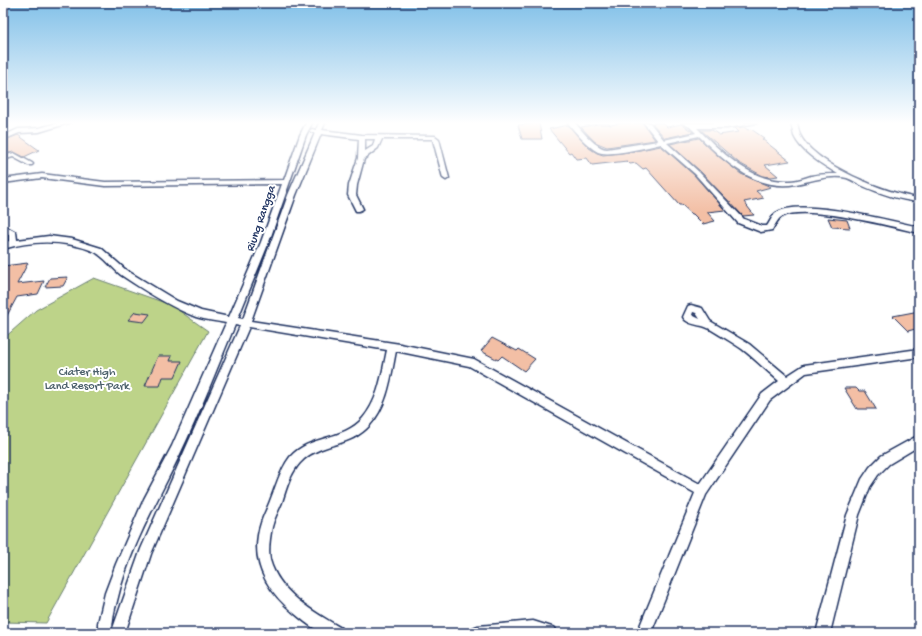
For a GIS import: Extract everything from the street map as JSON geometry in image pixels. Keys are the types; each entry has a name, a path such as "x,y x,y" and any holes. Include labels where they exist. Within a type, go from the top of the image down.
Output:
{"street":[{"name":"Riung Rangga","path":"105,633 105,623 120,568 148,503 176,450 232,321 265,242 296,153"},
{"path":"118,633 145,553 246,323 292,195 309,153"},
{"path":"360,209 352,195 361,153"},
{"path":"361,158 367,153"},
{"path":"440,153 446,178"},
{"path":"674,153 697,173 741,221 754,227 765,229 769,228 776,218 782,213 811,211 834,213 919,230"},
{"path":"720,153 755,178 783,183 792,183 820,176 846,176"},
{"path":"812,153 846,176 873,189 906,199 919,200"},
{"path":"3,158 14,155 30,164"},
{"path":"3,181 42,176 105,184 285,182"},
{"path":"3,227 12,234 13,243"},
{"path":"3,246 13,243 49,239 72,242 98,250 123,272 174,303 199,314 471,362 702,491"},
{"path":"707,323 746,347 787,382"},
{"path":"336,633 298,610 275,585 264,559 266,526 286,474 298,456 310,448 348,437 359,429 370,416 381,399 392,347"},
{"path":"644,633 702,491 766,397 804,369 919,353"},
{"path":"823,633 853,515 866,483 874,471 885,460 919,440"},
{"path":"478,633 534,628 550,633"}],"green space":[{"name":"Ciater High Land Resort Park","path":"94,278 171,305 208,331 46,623 3,622 3,339 36,310"}],"building":[{"path":"15,153 33,153 24,157"},
{"path":"571,153 596,153 603,155 623,153 669,153 694,175 725,210 707,212 715,221 703,224 682,205 679,205 646,168 643,169 636,163 630,164 627,161 592,165 587,158 576,159"},
{"path":"680,153 714,153 741,174 771,187 756,191 764,198 744,202 754,215 743,216 700,171"},
{"path":"727,153 779,153 790,161 765,165 778,176 771,177 763,176 739,163"},
{"path":"828,218 847,220 850,228 832,227"},
{"path":"28,263 17,284 44,281 38,294 17,297 3,323 3,266"},
{"path":"68,277 63,286 45,287 50,278"},
{"path":"919,311 919,328 908,331 893,316"},
{"path":"135,312 150,314 144,322 128,320"},
{"path":"492,338 517,351 519,349 535,359 524,371 502,356 498,360 481,351"},
{"path":"158,356 172,356 170,361 182,361 175,377 163,377 160,386 145,386"},
{"path":"844,388 856,388 859,391 865,391 876,409 857,409"}]}
